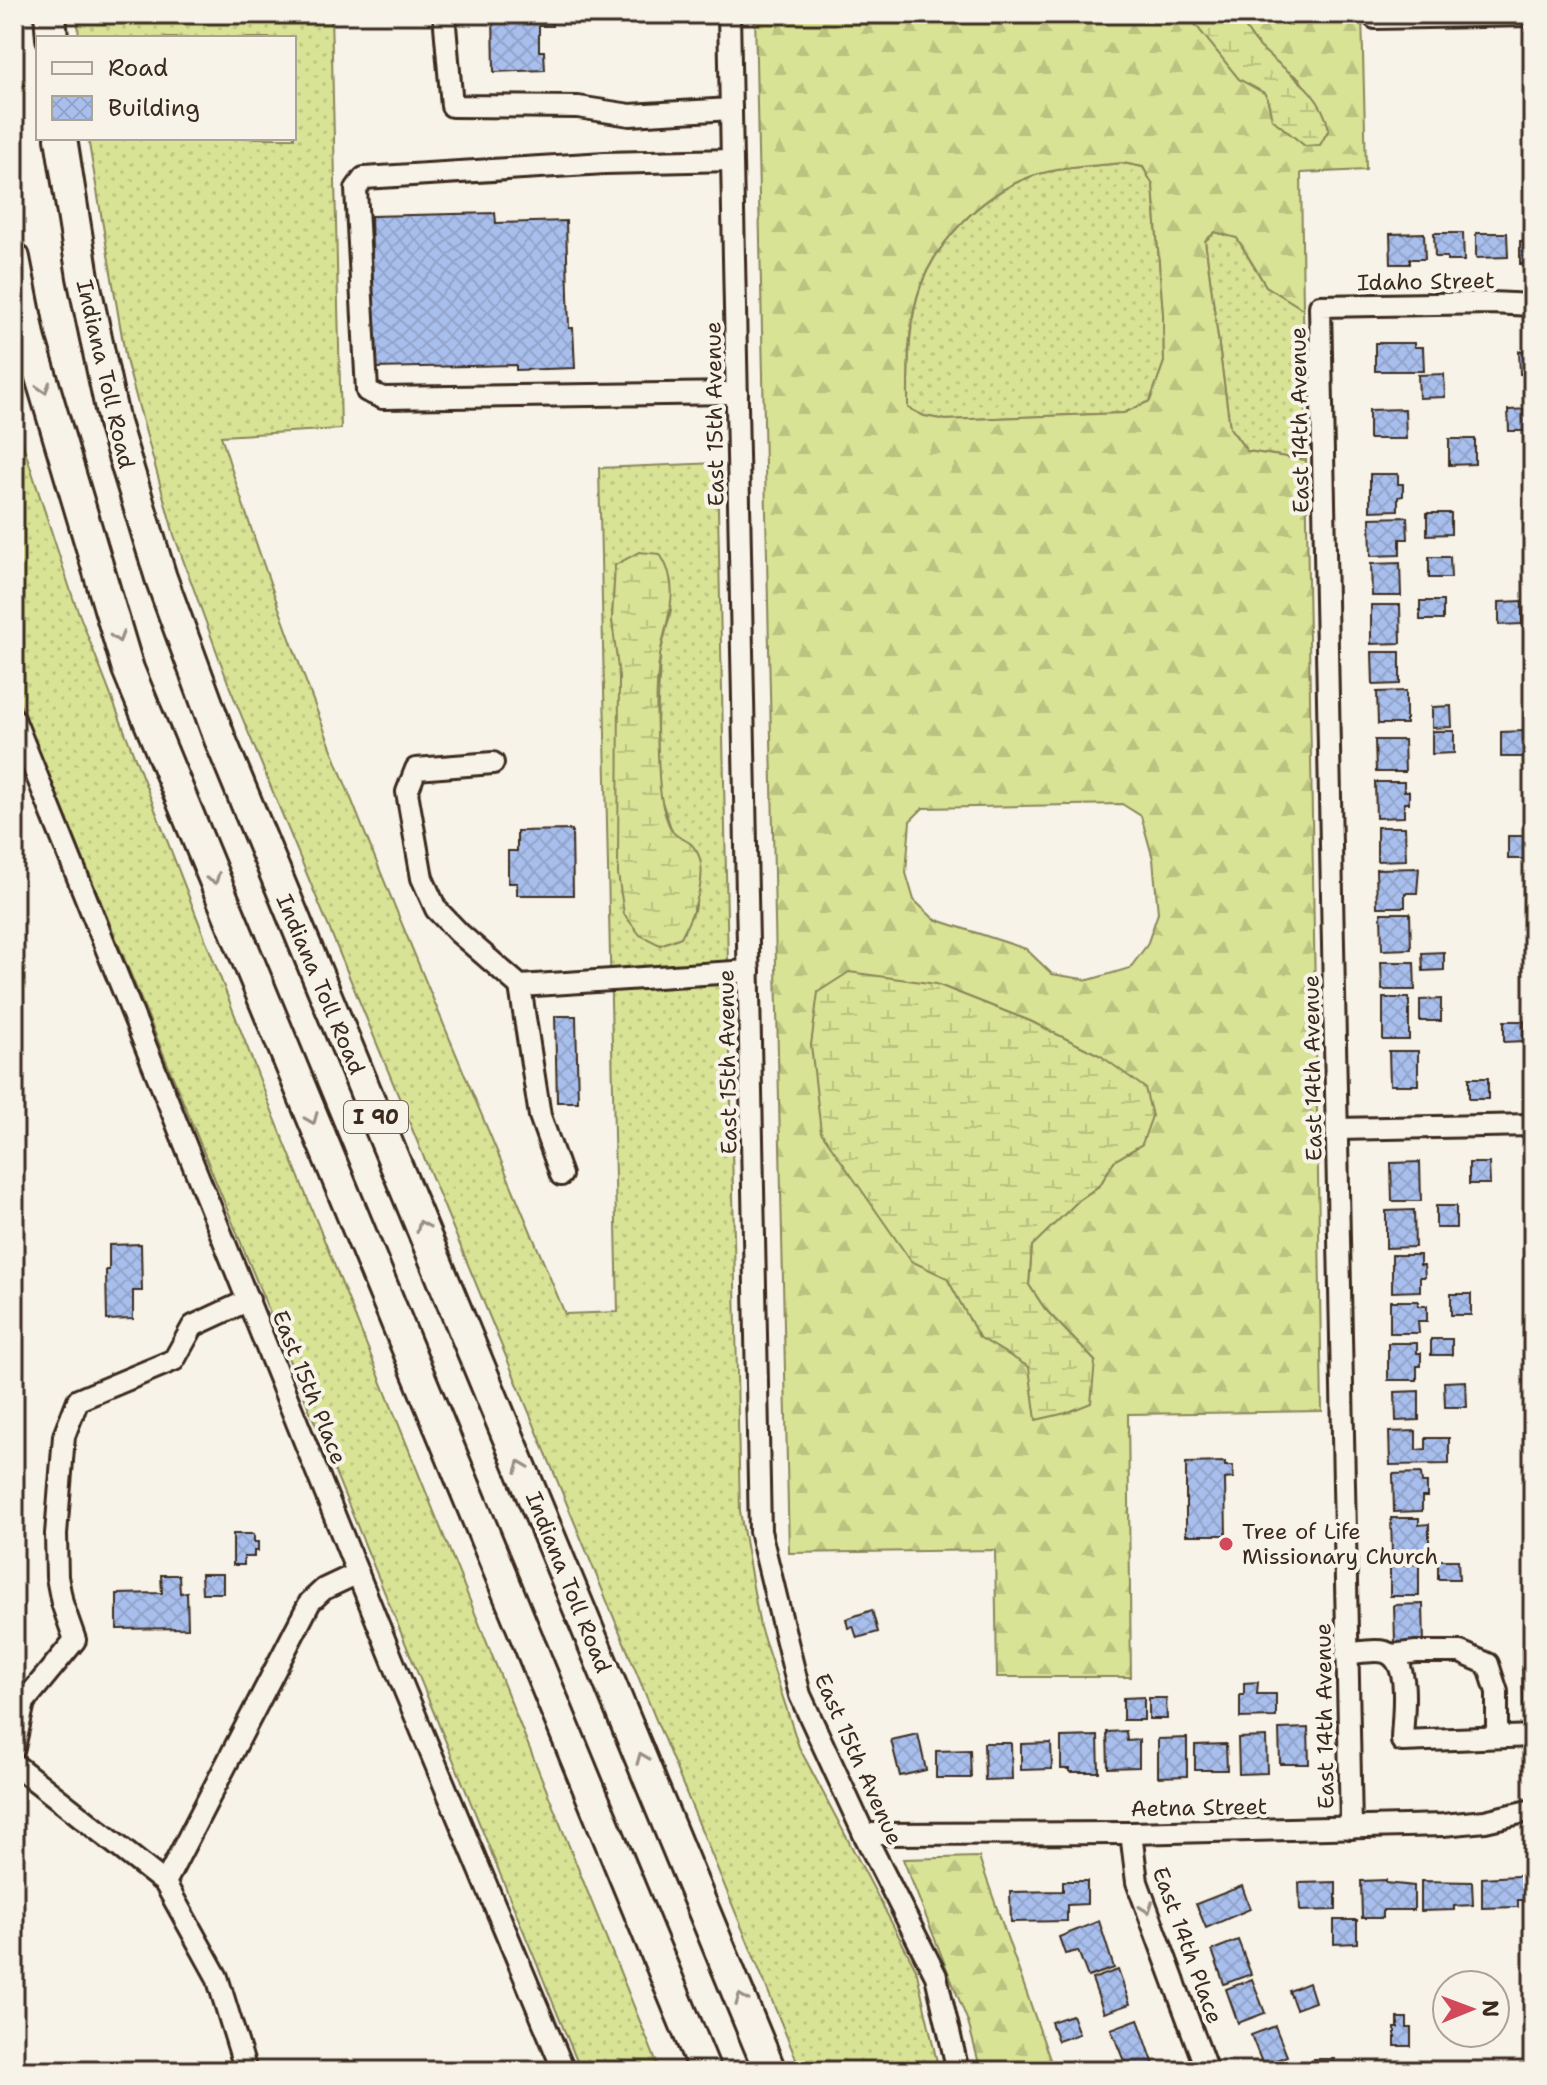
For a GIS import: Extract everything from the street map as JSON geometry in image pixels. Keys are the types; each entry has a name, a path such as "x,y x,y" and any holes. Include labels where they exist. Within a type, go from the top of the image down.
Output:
{"highway":[{"path":"50,14 52,36"},
{"name":"Indiana Toll Road","path":"61,140 83,277 114,423 171,607 220,739 770,2071"},
{"name":"I 90","path":"14,258 30,340 128,669 705,2071"}],"street":[{"path":"444,14 452,106 578,107 630,115 731,109"},
{"name":"East 15th Avenue","path":"729,14 760,1531 800,1695 864,1834 936,1976 958,2071"},
{"path":"1375,18 1533,15"},
{"path":"732,160 605,163 364,178 356,189 367,391 383,398 737,393"},
{"name":"Idaho Street","path":"1320,306 1533,305"},
{"name":"East 14th Avenue","path":"1320,306 1351,1828"},
{"name":"East 15th Place","path":"14,719 358,1573 564,2071"},
{"path":"493,763 416,769 407,792 422,878 436,909 520,986 540,1116 561,1175"},
{"path":"520,986 749,971"},
{"path":"1338,1129 1533,1125"},
{"path":"14,1748 24,1702 75,1640 57,1577 56,1534 64,1436 78,1400 174,1360 193,1326 249,1300"},
{"path":"165,1883 310,1602 324,1589 358,1573"},
{"path":"1346,1654 1460,1652 1488,1664 1497,1692 1497,1737"},
{"path":"1392,1655 1404,1674 1402,1741 1533,1736"},
{"path":"14,1764 165,1883 217,1977 246,2071"},
{"name":"Aetna Street","path":"864,1834 1131,1833 1465,1824 1533,1810"},
{"name":"East 14th Place","path":"1131,1833 1137,1882 1207,2071"}],"green space":[{"path":"77,14 331,14 341,429 221,436 298,659 383,879 565,1314 618,1312 599,468 717,463 740,1511 760,1627 799,1747 916,1969 939,2071 801,2071 230,688 174,535 126,360 88,140 296,140 296,36 79,36","holes":["639,553 671,610 660,655 657,726 659,793 673,834 692,845 696,906 681,937 660,945 612,620 615,566"]},
{"path":"755,14 1187,14 1239,79 1266,94 1273,119 1305,146 1320,144 1329,129 1299,78 1281,67 1255,43 1237,14 1362,14 1366,170 1301,173 1303,309 1266,286 1237,238 1215,232 1205,241 1230,428 1247,451 1306,460 1322,1411 1128,1414 1131,1677 997,1677 995,1550 789,1553","holes":["1123,163 1143,167 1153,185 1164,362 1150,401 1124,413 946,420 924,416 908,408 910,338 917,297 924,278 946,241 977,209 1013,184 1043,173","1122,804 1141,816 1153,859 1158,913 1147,945 1130,968 1089,980 1052,974 1026,949 934,919 914,900 906,873 910,821 923,808","936,984 1030,1021 1101,1056 1142,1144 1114,1161 1100,1185 1079,1200 1032,1245 1029,1285 1045,1309 1095,1361 1029,1367 979,1336 947,1278 821,1132"]},
{"path":"1187,14 1237,14 1258,45 1310,91 1318,102 1329,129 1320,145 1305,146 1272,119 1266,94 1239,79"},
{"path":"1123,163 1143,167 1153,185 1164,362 1150,401 1124,413 946,420 924,416 908,408 908,367 914,311 924,279 946,241 977,209 1013,184 1043,173"},
{"path":"1215,232 1237,238 1266,286 1303,309 1306,460 1247,451 1230,428 1205,241"},
{"path":"14,408 73,598 272,1111 660,2071 581,2071 14,690"},
{"path":"639,552 660,554 671,579 671,604 660,655 657,691 662,803 672,831 692,845 701,865 699,891 681,937 660,945 640,935 624,914 618,874 619,677 612,620 615,565"},
{"path":"849,972 936,984 1030,1021 1101,1056 1145,1088 1152,1116 1142,1144 1114,1161 1100,1185 1079,1200 1032,1246 1029,1285 1045,1309 1095,1361 1091,1403 1036,1420 1029,1367 979,1337 947,1278 911,1261 821,1132 811,1045 818,992"},
{"path":"979,1857 1054,2071 981,2071 968,2022 903,1859"}],"building":[{"path":"493,14 552,14 552,26 539,26 539,51 544,51 545,70 494,72"},
{"path":"495,213 496,223 566,221 569,328 573,328 575,368 516,370 516,365 375,368 371,216"},
{"path":"1424,233 1425,259 1410,259 1410,264 1391,264 1390,234"},
{"path":"1434,233 1463,233 1464,261 1435,257"},
{"path":"1476,233 1507,233 1508,257 1476,258"},
{"path":"1520,241 1533,241 1533,264 1520,264"},
{"path":"1375,343 1414,343 1414,347 1423,347 1424,371 1375,371"},
{"path":"1527,346 1533,346 1533,374 1520,374 1519,351 1527,351"},
{"path":"1444,374 1445,397 1419,398 1418,375"},
{"path":"1405,409 1406,439 1369,439 1369,410"},
{"path":"1532,409 1532,431 1509,431 1508,410"},
{"path":"1449,439 1475,439 1475,464 1449,465"},
{"path":"1370,474 1398,474 1398,484 1403,484 1403,496 1398,497 1398,510 1370,511"},
{"path":"1427,513 1451,513 1451,534 1427,535"},
{"path":"1407,517 1408,539 1400,539 1400,555 1371,556 1370,518"},
{"path":"1429,557 1450,557 1451,578 1429,578"},
{"path":"1400,563 1401,596 1372,596 1371,564"},
{"path":"1420,601 1443,601 1443,620 1420,620"},
{"path":"1522,601 1522,624 1499,625 1499,602"},
{"path":"1371,605 1400,605 1401,643 1371,644"},
{"path":"1372,652 1400,652 1400,684 1373,685"},
{"path":"1406,691 1406,724 1378,724 1377,692"},
{"path":"1451,706 1452,727 1432,728 1432,707"},
{"path":"1432,731 1454,731 1454,753 1432,754"},
{"path":"1524,731 1524,757 1501,757 1501,732"},
{"path":"1375,740 1404,740 1405,772 1376,772"},
{"path":"1375,782 1404,782 1404,791 1409,791 1409,803 1404,803 1404,817 1376,818"},
{"path":"1377,827 1405,827 1406,860 1377,861"},
{"path":"572,830 573,895 517,895 517,883 508,883 508,851 517,851 517,831"},
{"path":"1508,836 1531,836 1531,859 1508,859"},
{"path":"1419,868 1417,893 1405,893 1405,907 1377,907 1376,869"},
{"path":"1381,913 1410,913 1411,949 1382,950"},
{"path":"1444,952 1444,970 1423,971 1422,953"},
{"path":"1381,962 1414,962 1415,990 1382,990"},
{"path":"1383,998 1409,998 1409,1040 1383,1040"},
{"path":"1441,999 1441,1021 1420,1021 1420,1000"},
{"path":"555,1016 576,1016 578,1102 557,1102"},
{"path":"1504,1021 1524,1021 1524,1041 1504,1042"},
{"path":"1389,1051 1418,1051 1418,1085 1390,1085"},
{"path":"1469,1078 1488,1078 1488,1099 1469,1099"},
{"path":"1420,1162 1421,1201 1392,1201 1391,1163"},
{"path":"1469,1163 1489,1163 1490,1184 1469,1184"},
{"path":"1436,1206 1456,1206 1456,1228 1436,1228"},
{"path":"1414,1210 1415,1247 1386,1248 1386,1211"},
{"path":"141,1244 142,1291 133,1291 133,1319 107,1320 109,1245"},
{"path":"1392,1255 1420,1255 1425,1277 1420,1277 1420,1291 1392,1292"},
{"path":"1451,1294 1471,1294 1471,1315 1451,1315"},
{"path":"1390,1301 1418,1301 1418,1306 1427,1306 1427,1321 1418,1321 1419,1333 1390,1333"},
{"path":"1431,1339 1452,1339 1452,1355 1431,1355"},
{"path":"1388,1343 1417,1343 1421,1366 1417,1366 1417,1380 1388,1380"},
{"path":"1466,1381 1467,1407 1445,1407 1444,1382"},
{"path":"1419,1391 1419,1420 1396,1421 1395,1392"},
{"path":"1416,1431 1416,1450 1426,1449 1426,1438 1449,1438 1449,1464 1390,1465 1389,1432"},
{"path":"1225,1462 1225,1466 1233,1466 1233,1478 1225,1479 1226,1535 1186,1535 1186,1463"},
{"path":"1421,1473 1422,1483 1427,1483 1427,1497 1422,1497 1422,1511 1394,1512 1393,1474"},
{"path":"1391,1518 1419,1518 1419,1525 1429,1524 1429,1554 1392,1555"},
{"path":"233,1534 254,1534 254,1542 258,1542 258,1551 254,1551 254,1557 244,1557 244,1565 233,1565"},
{"path":"1438,1560 1458,1560 1459,1579 1438,1579"},
{"path":"1419,1564 1419,1596 1390,1596 1390,1565"},
{"path":"201,1574 223,1574 223,1593 202,1593"},
{"path":"161,1575 179,1575 180,1593 187,1592 188,1628 117,1629 117,1594 162,1593"},
{"path":"1423,1604 1424,1643 1395,1643 1394,1605"},
{"path":"872,1610 878,1632 857,1638 853,1626 848,1628 846,1619"},
{"path":"1533,1649 1533,1706 1523,1706 1522,1650"},
{"path":"1258,1682 1257,1694 1276,1694 1276,1717 1240,1718 1240,1695 1244,1695 1244,1683"},
{"path":"1144,1697 1144,1720 1123,1720 1123,1698"},
{"path":"1149,1698 1166,1698 1167,1719 1149,1719"},
{"path":"1308,1728 1309,1764 1280,1764 1279,1729"},
{"path":"1126,1731 1127,1741 1139,1740 1139,1767 1108,1768 1107,1732"},
{"path":"918,1734 926,1770 900,1776 891,1740"},
{"path":"1098,1736 1099,1772 1061,1769 1061,1737"},
{"path":"1266,1737 1267,1773 1239,1774 1238,1738"},
{"path":"1187,1738 1187,1776 1158,1777 1158,1739"},
{"path":"984,1743 1011,1743 1012,1779 985,1780"},
{"path":"1051,1743 1052,1769 1021,1770 1021,1744"},
{"path":"1226,1744 1227,1770 1195,1770 1195,1745"},
{"path":"970,1750 971,1778 936,1778 936,1751"},
{"path":"1533,1875 1533,1900 1518,1900 1518,1907 1482,1908 1482,1878"},
{"path":"1386,1880 1386,1883 1414,1886 1414,1910 1383,1910 1383,1918 1362,1918 1361,1881"},
{"path":"1063,1881 1087,1881 1087,1904 1067,1905 1067,1921 1011,1922 1010,1892 1063,1891"},
{"path":"1421,1881 1472,1882 1473,1905 1454,1906 1454,1910 1421,1911"},
{"path":"1336,1882 1336,1910 1300,1911 1299,1883"},
{"path":"1242,1886 1250,1909 1206,1928 1196,1904"},
{"path":"1334,1920 1357,1920 1357,1943 1334,1944"},
{"path":"1099,1921 1114,1968 1088,1977 1078,1951 1065,1954 1059,1937"},
{"path":"1238,1940 1251,1974 1224,1984 1212,1950"},
{"path":"1118,1970 1130,2004 1104,2013 1092,1979"},
{"path":"1252,1979 1265,2013 1238,2023 1226,1989"},
{"path":"1309,1983 1315,2002 1296,2009 1289,1991"},
{"path":"1072,2015 1079,2034 1058,2041 1051,2022"},
{"path":"1398,2018 1407,2018 1407,2028 1411,2028 1411,2046 1395,2046"},
{"path":"1138,2019 1154,2065 1140,2071 1128,2071 1111,2029"},
{"path":"1275,2026 1287,2056 1263,2065 1251,2035"},
{"path":"1314,2059 1334,2059 1335,2071 1314,2071"}],"place":[{"name":"Tree of Life Missionary Church","path":"1226,1544"}]}
